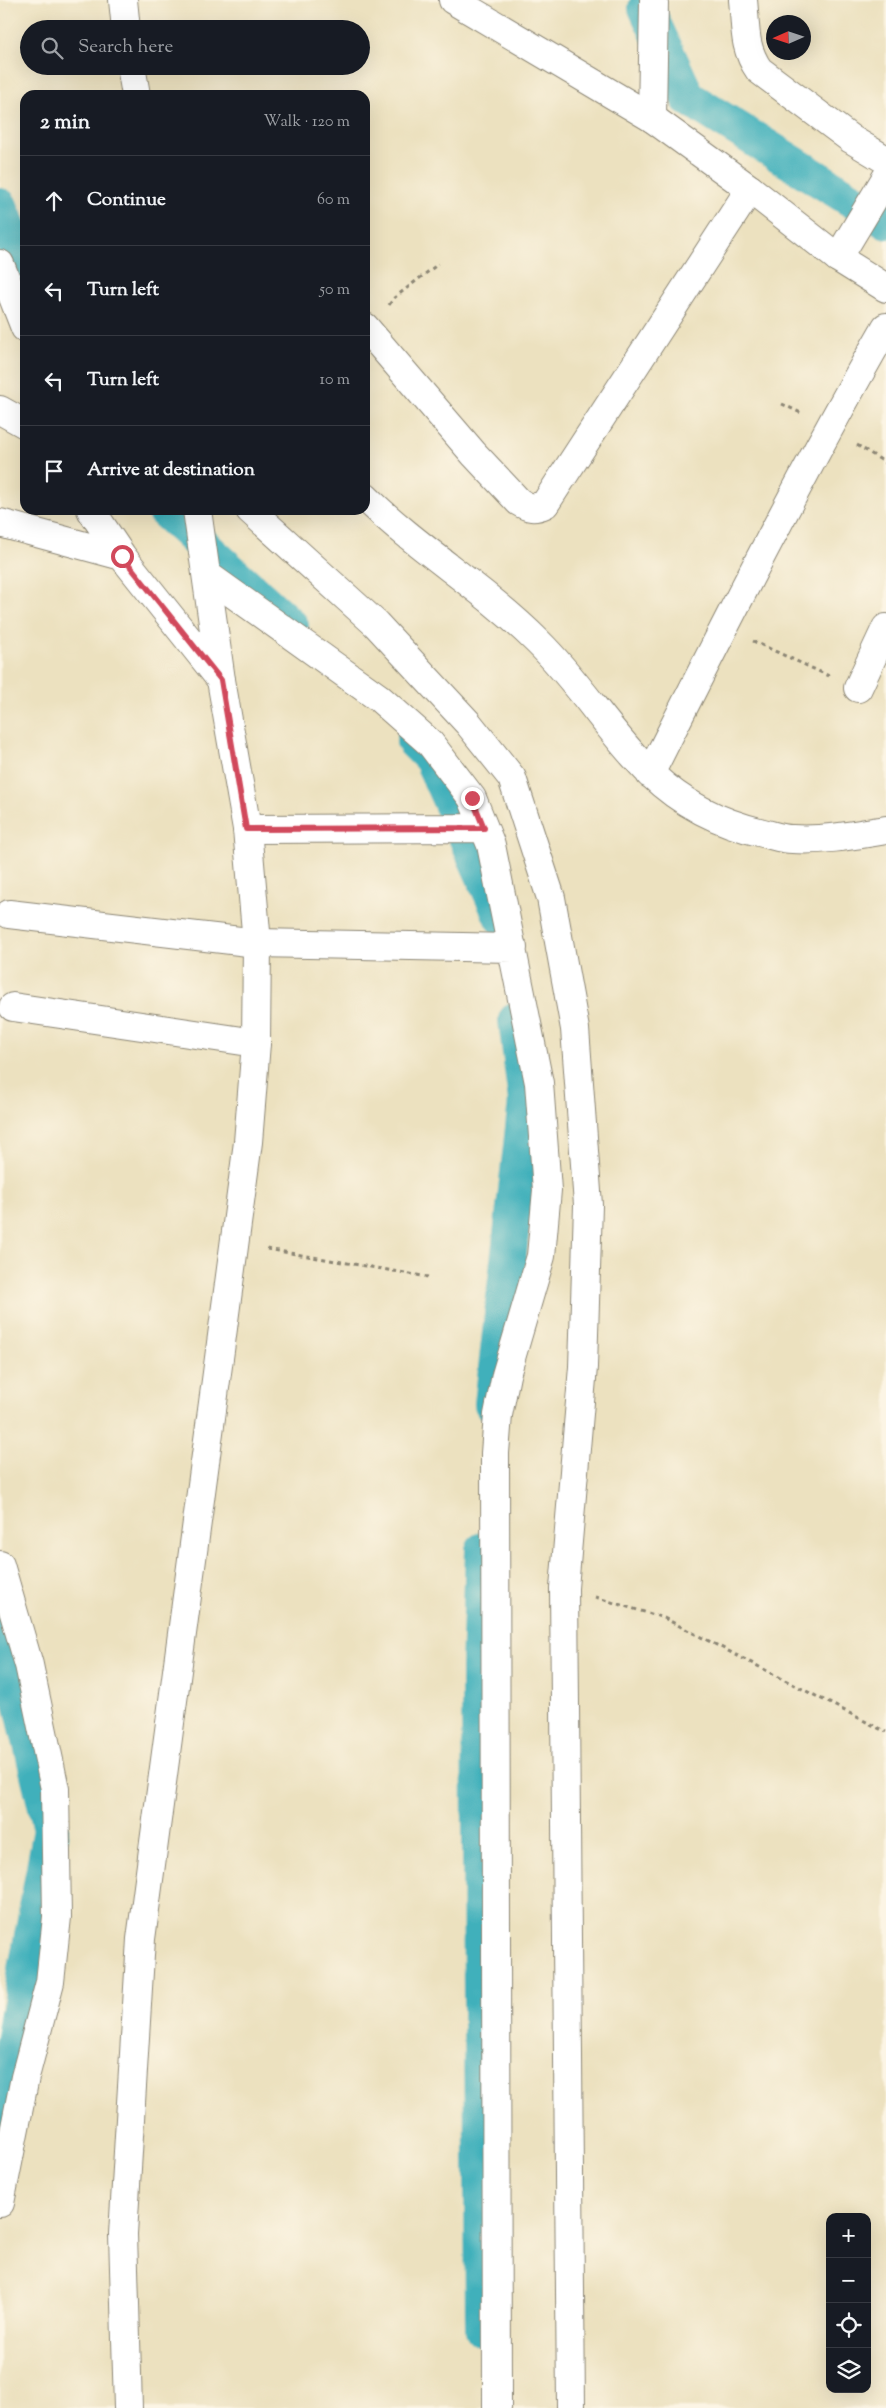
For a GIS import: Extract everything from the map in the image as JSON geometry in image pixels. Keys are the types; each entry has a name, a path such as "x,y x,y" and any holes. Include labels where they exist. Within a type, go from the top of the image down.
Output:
{"street":[{"path":"122,0 125,20"},
{"path":"652,118 654,0"},
{"path":"743,0 746,43 750,56 760,70 851,139 886,160"},
{"path":"453,1 652,118 750,189 838,258 886,288"},
{"path":"133,75 135,90"},
{"path":"838,258 886,178"},
{"path":"370,333 474,454 519,502 528,507 535,508 544,504 750,189"},
{"path":"0,264 20,315"},
{"path":"650,774 724,626 828,427 886,327"},
{"path":"370,502 415,542 466,579 538,642 574,680 650,774 680,799 721,821 790,839 835,839 886,830"},
{"path":"94,515 122,556 221,680"},
{"path":"128,2408 123,2234 141,1939 248,1142 256,1043 257,943 246,829 221,680 198,515"},
{"path":"256,515 376,624 468,723 512,778 551,898 576,1029 588,1204 583,1367 564,1588 571,2408"},
{"path":"0,523 122,556"},
{"path":"207,576 378,698 430,743 472,798 492,845 539,1083 547,1190 542,1256 506,1376 498,1415 496,1453 497,2408"},
{"path":"858,688 886,628"},
{"path":"246,829 484,828"},
{"path":"9,914 257,943 512,948"},
{"path":"14,1007 256,1043"},
{"path":"0,1565 29,1665 55,1789 57,1917 50,1982 25,2077 0,2203"}],"path":[{"path":"370,326 394,298 438,264"},
{"path":"724,626 794,661 858,688"},
{"path":"234,1243 428,1277"},
{"path":"564,1588 664,1618 886,1732"}],"waterway":[{"path":"646,8 688,98 886,221"},
{"path":"0,206 20,257"},
{"path":"169,515 291,626"},
{"path":"414,741 431,758 502,918"},
{"path":"492,1404 526,1101 516,1020"},
{"path":"483,1550 479,1669 483,2329"},
{"path":"0,1602 8,1647 51,1829 0,2116"}],"route":[{"path":"122,556 221,680 246,829 484,828 472,798"}]}
